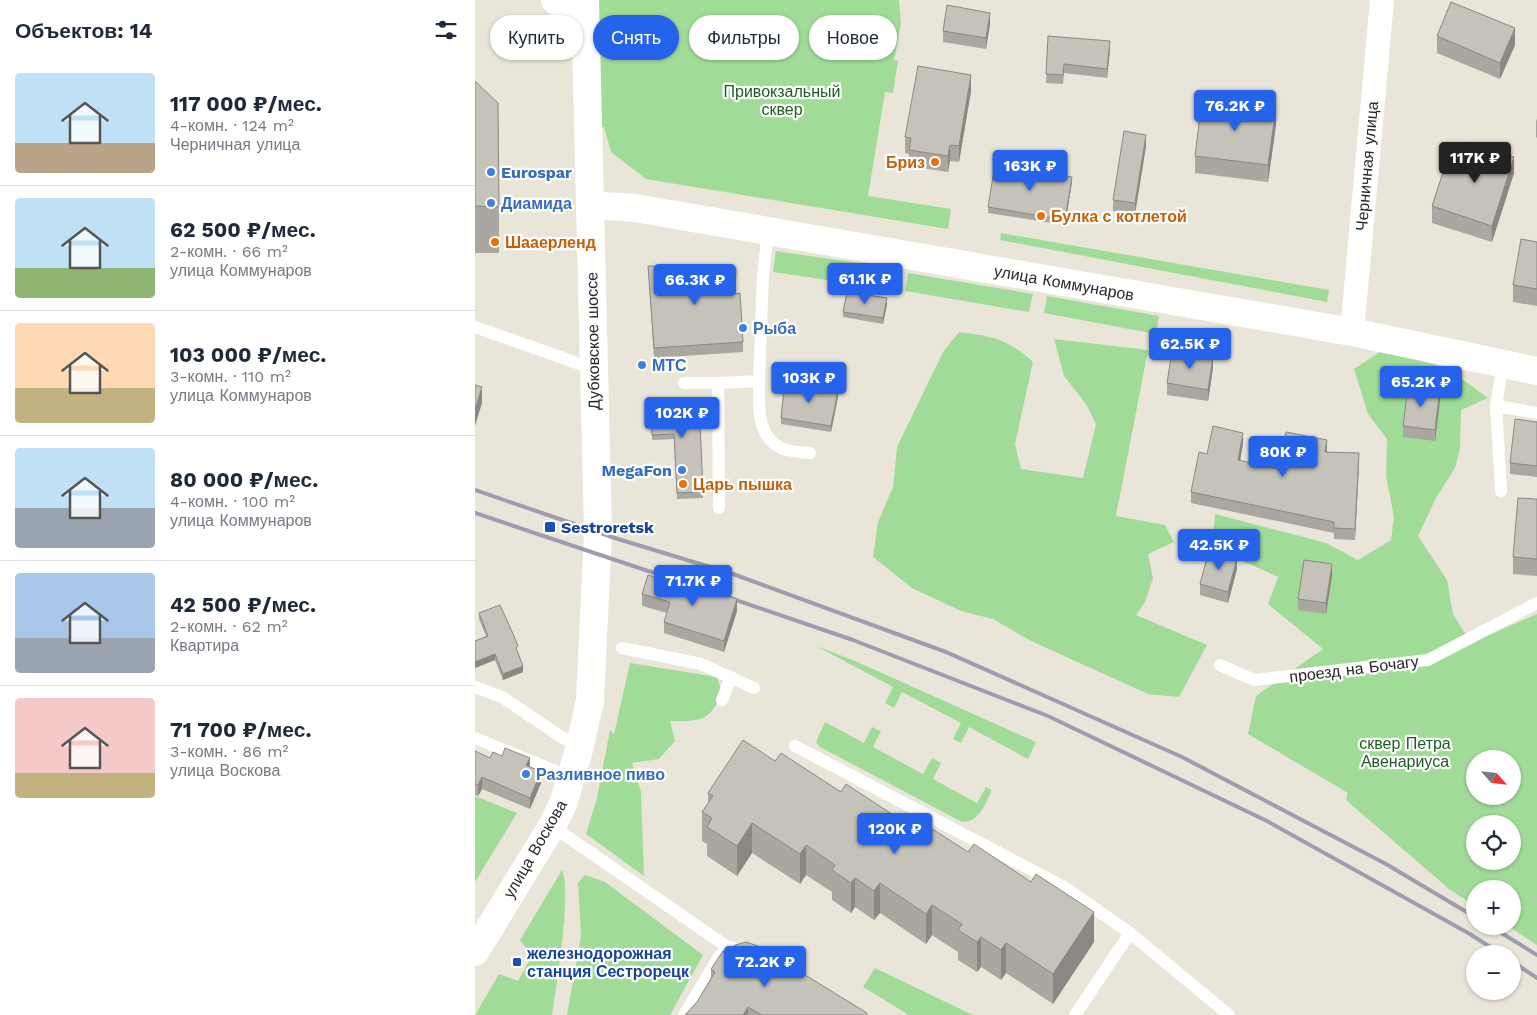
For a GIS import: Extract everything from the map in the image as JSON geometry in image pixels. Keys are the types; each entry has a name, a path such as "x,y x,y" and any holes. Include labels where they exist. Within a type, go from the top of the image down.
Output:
{"main road":[{"path":"555,0 586,28"},
{"name":"Дубковское шоссе","path":"585,0 598,532"},
{"name":"улица Коммунаров","path":"590,205 635,208 1353,332 1537,371"},
{"name":"улица Воскова","path":"475,952 552,826 572,778 590,700 598,532"}],"street":[{"name":"Черничная улица","path":"1353,332 1382,0"}],"lane":[{"path":"768,232 763,275 759,381 760,419 766,435 779,447 810,453"},
{"path":"475,327 594,369"},
{"path":"1501,491 1496,406 1503,363"},
{"path":"684,383 718,384 759,381"},
{"path":"718,384 719,508"},
{"path":"1496,406 1537,413"},
{"name":"проезд на Бочагу","path":"1220,665 1254,680 1428,660 1537,603"},
{"path":"622,648 701,664 754,688"},
{"path":"722,700 731,677"},
{"path":"475,687 502,697 563,738 580,746"},
{"path":"475,738 572,778"},
{"path":"795,746 1064,887 1130,933 1229,1015"},
{"path":"552,826 726,946 743,950 759,957"},
{"path":"1075,1015 1130,933"},
{"path":"684,1015 726,946"}],"green space":[{"name":"Привокзальный сквер","path":"595,0 899,0 901,24 897,45 897,15 809,15 809,60 898,61 893,93 885,92 868,196 951,209 948,229 646,179 611,152 604,127 601,127 598,60 679,60 679,15 596,15"},
{"path":"1001,233 1329,290 1327,302 1000,240"},
{"path":"776,251 878,266 875,287 773,272"},
{"path":"908,273 1033,294 1029,312 905,291"},
{"path":"1047,296 1159,316 1156,334 1044,313"},
{"path":"959,332 990,337 1007,343 1033,362 1015,444 1021,469 1083,478 1096,424 1086,404 1064,376 1054,339 1148,350 1116,516 1165,525 1174,542 1148,554 1153,578 1145,602 1136,615 1207,645 1179,697 1148,694 1031,641 993,619 961,611 912,588 873,557 878,522 893,487 897,447 943,352"},
{"name":"сквер Петра Авенариуса","path":"1383,350 1447,368 1488,398 1461,410 1460,449 1455,468 1436,498 1418,536 1447,580 1453,614 1471,643 1537,614 1537,945 1521,935 1521,880 1466,880 1466,900 1449,889 1346,800 1348,793 1248,734 1256,696 1323,649 1268,604 1278,577 1212,547 1215,514 1326,543 1358,560 1391,540 1394,517 1386,476 1387,439 1368,414 1354,369"},
{"path":"816,646 853,660 1036,742 1028,759 969,727 961,743 953,739 961,723 902,692 894,708 885,703 893,687"},
{"path":"630,663 717,677 722,693 712,710 702,718 689,721 670,721 675,741 659,759 632,763 641,792 644,876 586,834 597,798 610,730 614,734"},
{"path":"825,722 864,743 872,727 881,731 873,747 923,774 932,758 941,763 933,779 977,803 986,787 992,790 978,816 962,822 820,747 816,742"},
{"path":"475,796 517,813 475,882"},
{"path":"562,870 565,881 564,918 560,963 552,1015 475,1015 499,974 518,981 532,956 520,940"},
{"path":"585,875 605,882 703,955 670,1015 567,1015 581,935 578,883"},
{"path":"875,968 973,1015 909,1015 863,987"}],"building":[{"path":"1451,2 1515,28 1500,63 1437,36"},
{"path":"947,5 990,13 986,38 943,31"},
{"path":"1048,36 1110,41 1107,69 1064,64 1063,75 1046,74"},
{"path":"918,66 971,75 959,146 950,145 948,156 909,150 911,138 905,137"},
{"path":"475,81 498,103 499,207 475,206"},
{"path":"1202,99 1276,108 1268,165 1195,156"},
{"path":"1124,131 1146,135 1135,203 1113,200"},
{"path":"1467,142 1514,157 1492,226 1432,206 1446,163 1459,168"},
{"path":"995,164 1072,177 1065,220 988,207"},
{"path":"1521,239 1537,242 1537,289 1513,285"},
{"path":"648,266 736,268 735,294 740,293 743,342 654,348"},
{"path":"847,292 887,298 883,318 843,312"},
{"path":"1172,351 1213,357 1208,390 1167,383"},
{"path":"785,381 838,391 831,426 781,418"},
{"path":"475,385 482,387 475,410"},
{"path":"1408,386 1440,390 1435,430 1403,426"},
{"path":"699,399 703,492 677,493 674,434 652,435 651,401"},
{"path":"1515,419 1537,422 1537,466 1510,463"},
{"path":"1213,426 1243,433 1238,460 1278,469 1286,432 1327,440 1325,452 1359,453 1355,529 1334,528 1334,522 1191,492 1199,452 1207,454"},
{"path":"1518,498 1537,499 1537,559 1513,557"},
{"path":"1209,550 1237,558 1228,592 1200,584"},
{"path":"1304,560 1332,564 1326,603 1298,599"},
{"path":"648,575 676,583 677,580 737,599 724,641 664,622 670,602 642,594"},
{"path":"500,605 518,646 516,648 523,666 503,674 495,654 475,662 475,641 488,636 479,613"},
{"path":"743,740 775,761 781,753 841,792 846,784 904,822 909,814 968,852 974,844 1031,882 1036,874 1094,912 1053,974 1006,943 1001,950 981,937 977,942 958,930 962,924 932,905 926,914 880,883 874,891 855,878 851,883 832,870 835,865 806,845 800,854 752,823 737,846 707,827 712,818 702,812 713,796 708,793"},
{"path":"505,748 530,758 526,765 541,772 530,798 482,777 478,785 475,784 475,751 490,758 493,752 502,756"},
{"path":"746,942 758,946 867,1013 866,1015 762,1015 748,1007 743,1015 685,1015 697,1002 715,972 711,969 723,951 726,954 735,945"}],"railway":[{"path":"475,490 618,539 733,574 946,652 1182,757 1386,864 1466,912"},
{"path":"475,513 705,590"},
{"path":"724,596 853,640 1048,716 1267,821 1487,945"},
{"path":"1505,935 1537,955"},
{"path":"1521,967 1537,978"}],"place":[{"name":"Бриз","path":"935,162"},
{"name":"Eurospar","path":"491,172"},
{"name":"Диамида","path":"491,203"},
{"name":"Булка с котлетой","path":"1041,216"},
{"name":"Шааерленд","path":"495,242"},
{"name":"Рыба","path":"743,328"},
{"name":"МТС","path":"642,365"},
{"name":"MegaFon","path":"682,470"},
{"name":"Царь пышка","path":"683,484"},
{"name":"Sestroretsk","path":"550,527"},
{"name":"Разливное пиво","path":"526,774"},
{"name":"железнодорожная станция Сестрорецк","path":"517,962"}]}
